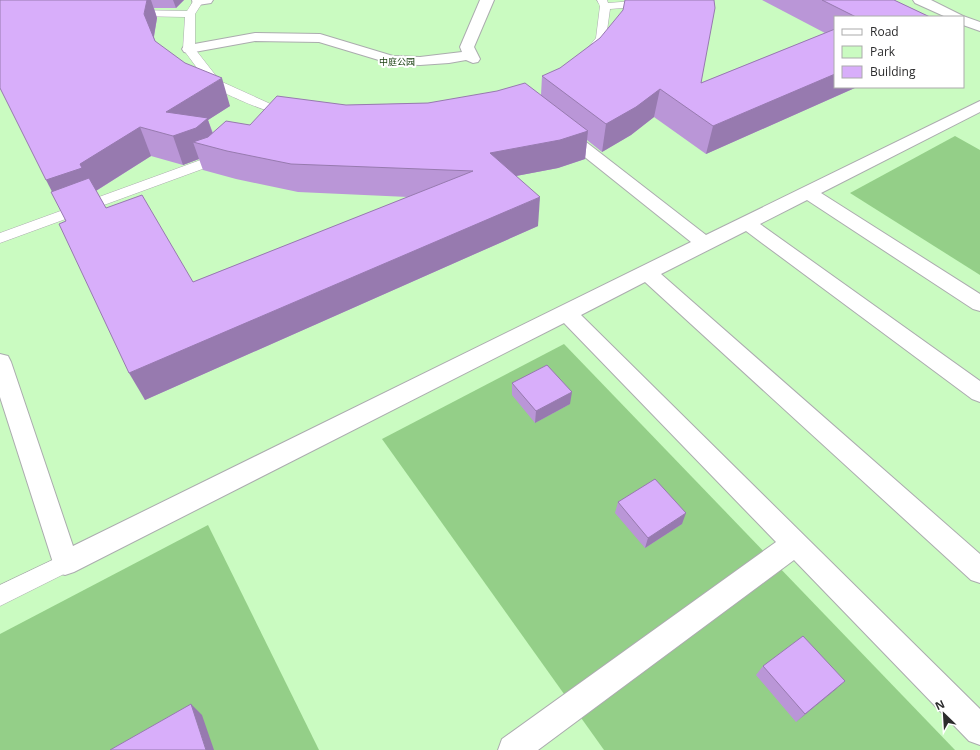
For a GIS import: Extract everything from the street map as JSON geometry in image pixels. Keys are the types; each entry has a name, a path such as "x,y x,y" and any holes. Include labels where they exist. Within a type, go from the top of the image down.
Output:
{"street":[{"path":"189,49 254,37 320,38 392,60 420,61 472,57 467,47 487,0"},
{"path":"920,0 955,16"},
{"path":"471,6 478,19"},
{"path":"964,20 980,27"},
{"path":"0,362 64,564 747,224 980,106"},
{"path":"547,119 706,244"},
{"path":"808,193 980,304"},
{"path":"747,224 980,393"},
{"path":"647,273 980,571"},
{"path":"566,313 980,730"},
{"path":"513,750 795,544"}],"lane":[{"path":"201,0 190,14 189,49 216,83 271,109 301,116"},
{"path":"578,66 601,38 604,3 658,2"},
{"path":"121,13 190,14"},
{"path":"259,120 271,109"},
{"path":"0,238 211,161 229,146"},
{"path":"0,596 64,564"}],"green space":[{"name":"中庭公园","path":"0,0 980,0 980,750 0,750"},
{"path":"955,136 980,150 980,275 850,193"},
{"path":"564,344 955,750 604,750 382,439"},
{"path":"208,525 319,750 0,750 0,634"}],"building":[{"path":"0,0 147,0 144,14 155,41 185,63 222,78 166,112 208,118 196,128 173,136 140,127 80,164 82,168 46,180 0,88"},
{"path":"625,0 714,0 715,8 701,83 834,29 834,74 713,126 660,89 636,107 606,124 542,76 560,68 600,38 623,10"},
{"path":"822,0 894,0 928,16 854,16"},
{"path":"525,83 588,131 560,140 490,153 540,197 129,373 59,224 66,221 51,192 89,178 106,208 142,195 193,282 473,171 291,164 227,151 193,142 208,137 226,121 250,125 277,96 346,105 428,103 497,91"},
{"path":"547,365 572,392 536,411 512,383"},
{"path":"655,479 686,513 648,538 618,502"},
{"path":"803,636 845,681 805,714 763,666"},
{"path":"191,704 206,750 110,750"}]}
